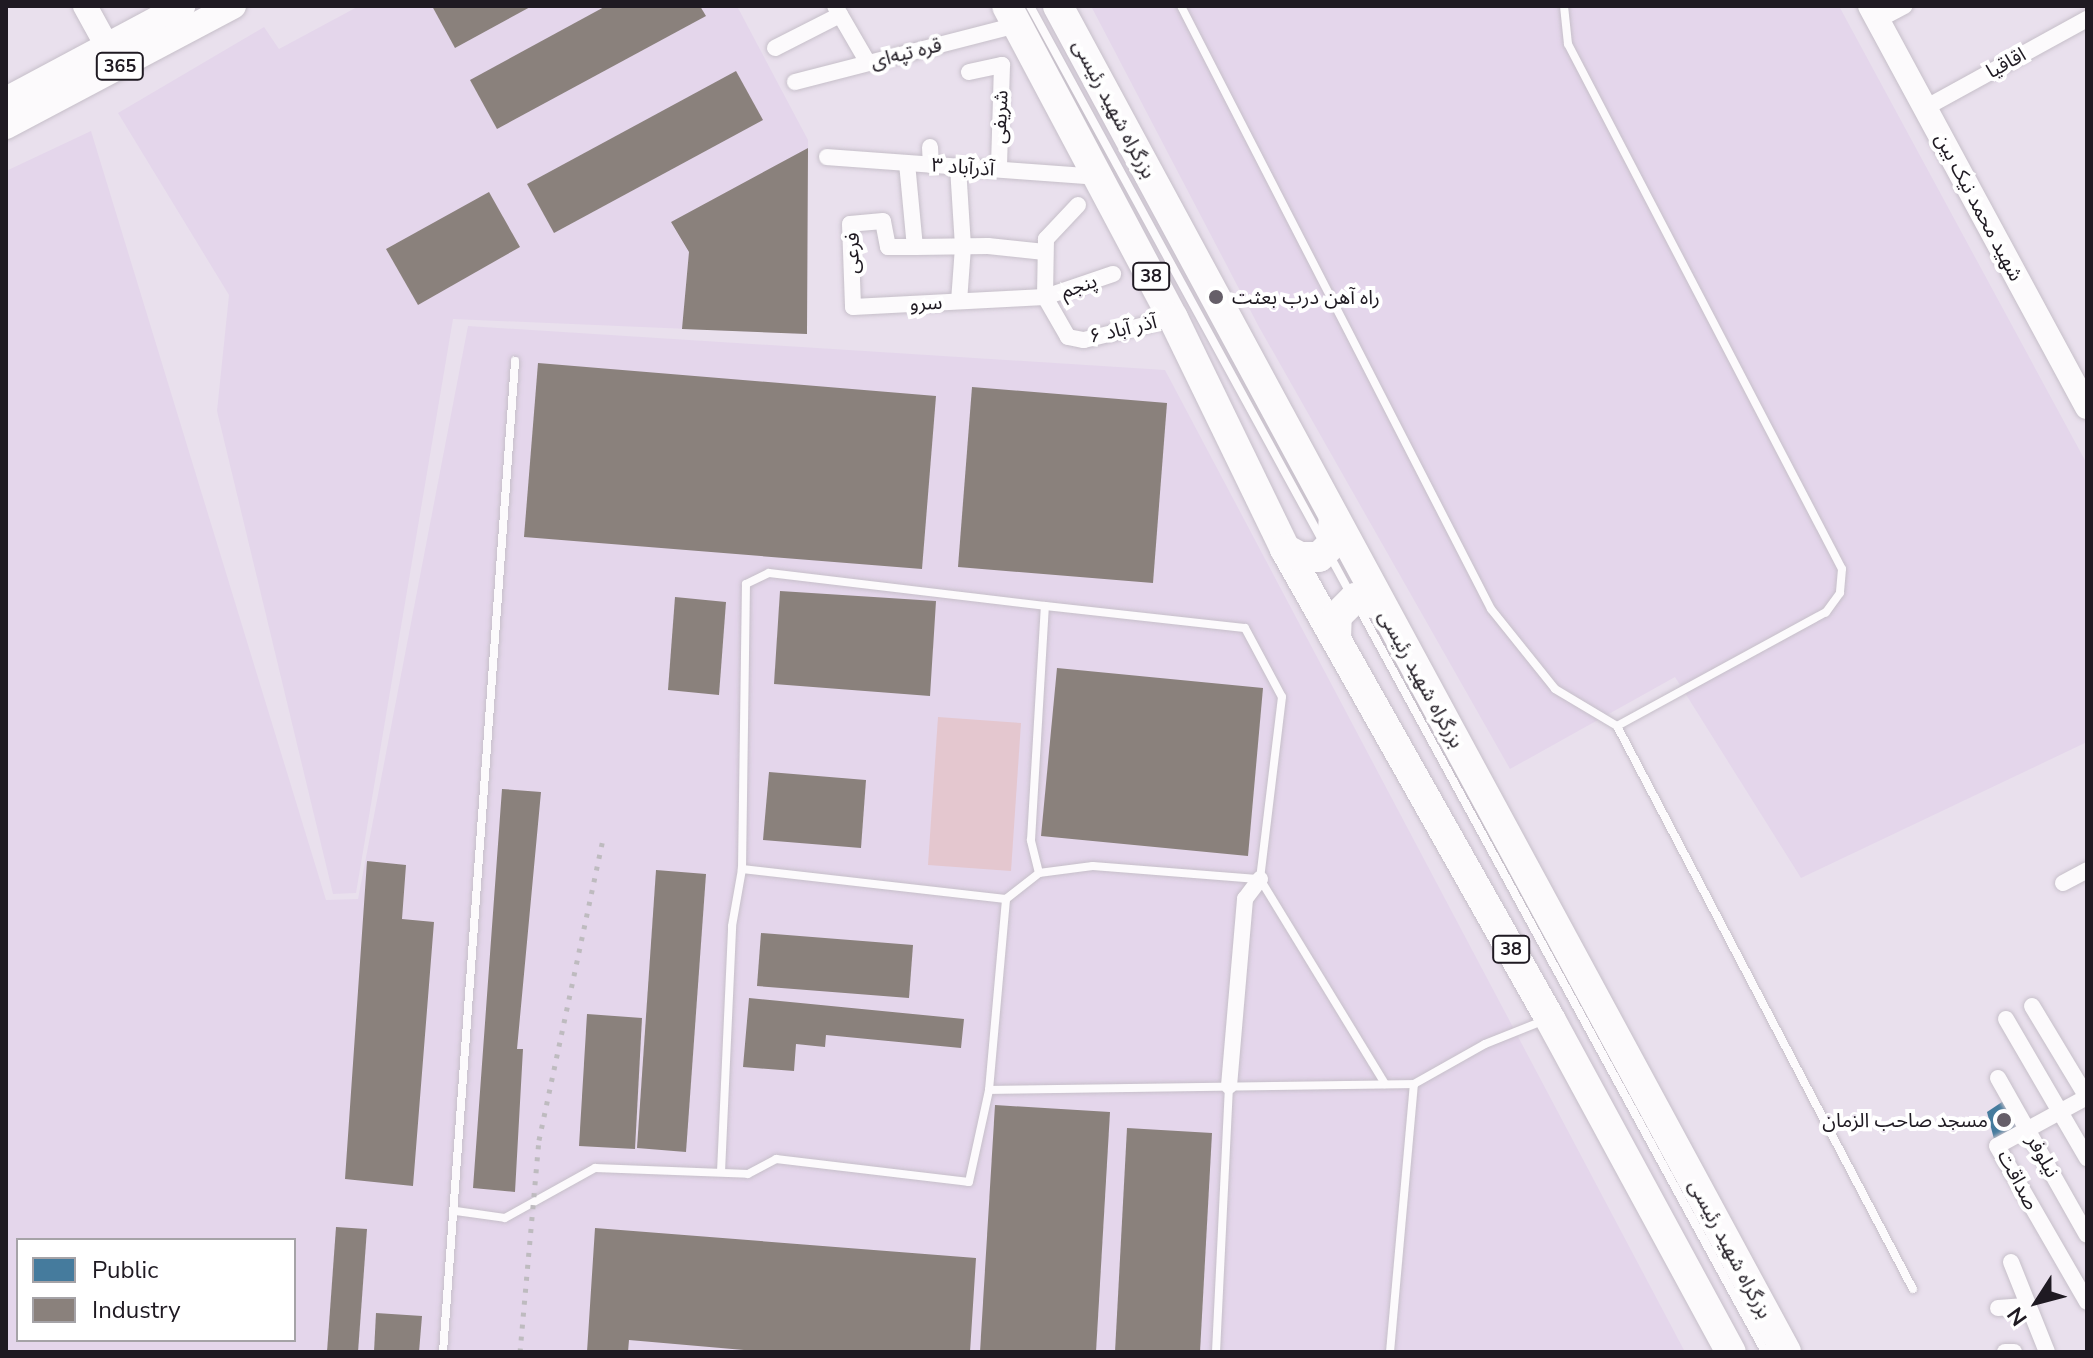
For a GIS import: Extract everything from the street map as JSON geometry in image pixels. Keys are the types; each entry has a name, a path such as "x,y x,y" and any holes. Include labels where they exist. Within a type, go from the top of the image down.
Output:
{"highway":[{"name":"بزرگراه شهید رئیسی","path":"1058,6 1786,1352"},
{"name":"38","path":"1018,12 1098,177 1173,318 1285,549 1550,1019 1731,1352"},
{"path":"1285,549 1300,557 1319,557 1332,544 1334,518"},
{"path":"1336,639 1337,616 1355,598 1380,605"}],"main road":[{"name":"365","path":"6,100 182,6"},
{"name":"365","path":"6,126 233,6"}],"street":[{"path":"85,6 107,46"},
{"path":"1874,13 1904,6"},
{"path":"775,48 838,10 868,63"},
{"name":"قره تپه‌ای","path":"795,82 868,63 1018,12"},
{"name":"شهید محمد نیک بین","path":"1874,13 2087,407"},
{"name":"اقاقیا","path":"1925,108 2087,19"},
{"name":"شریفی","path":"969,72 1002,65 999,169"},
{"path":"930,147 931,165"},
{"name":"۳ آذرآباد","path":"827,157 1098,177"},
{"path":"907,163 915,247 1015,247 1045,252"},
{"path":"958,167 963,247 959,301"},
{"path":"1045,297 1046,239 1078,205"},
{"name":"فرعی","path":"853,307 850,224 883,221 888,247 915,247"},
{"name":"پنجم","path":"1045,297 1113,274"},
{"name":"آذر آباد ۶","path":"1045,297 1068,337 1084,340 1173,318"},
{"name":"سرو","path":"853,307 1045,297"},
{"path":"2063,883 2087,870"},
{"path":"1229,1086 1245,899 1260,879"},
{"path":"2032,1006 2087,1097"},
{"path":"2006,1019 2087,1158"},
{"name":"نیلوفر","path":"1998,1078 2087,1235"},
{"name":"صداقت","path":"2087,1097 1997,1146 2087,1302"},
{"path":"2011,1262 2047,1352"},
{"path":"1998,1308 2029,1306"},
{"path":"2005,1352 2014,1352"}],"lane":[{"path":"1181,6 1491,609 1555,689 1617,726 1913,1289"},
{"path":"1564,6 1568,44 1842,569 1840,593 1826,612 1617,726"},
{"path":"1018,12 1765,1352"},
{"path":"443,1352 456,1211 515,361"},
{"path":"721,1172 732,926 742,869 746,584 769,573 1245,628 1282,697 1260,879 1385,1084"},
{"path":"1039,873 1031,840 1045,606"},
{"path":"742,869 1006,899 1039,873 1093,866 1260,879"},
{"path":"456,1211 505,1218 595,1168 748,1174 776,1159 969,1182 989,1090 1006,899"},
{"path":"989,1090 1414,1084 1485,1044 1550,1019"},
{"path":"1390,1352 1414,1084"},
{"path":"1216,1352 1229,1086"}],"shaded area":[{"path":"359,6 737,6 808,140 807,334 453,319 356,893 333,894 217,411 229,295 118,113 264,27 279,49"},
{"path":"1091,6 1839,6 2087,464 2087,742 1801,878 1675,677 1510,769 1259,327"},
{"path":"91,131 326,900 358,899 468,326 1165,370 1685,1352 6,1352 6,171"},
{"path":"938,717 1021,723 1011,871 928,865"}],"building: Public":[{"name":"مسجد صاحب الزمان","path":"2008,1098 2025,1128 1995,1143 1987,1112"}],"building: Industry":[{"path":"432,6 532,6 455,48"},
{"path":"606,6 700,6 706,16 497,129 470,80"},
{"path":"736,71 763,120 554,233 527,184"},
{"path":"808,148 807,334 682,329 689,252 671,222"},
{"path":"489,192 520,247 418,305 386,249"},
{"path":"538,363 936,396 922,569 524,537"},
{"path":"972,387 1167,403 1153,583 958,567"},
{"path":"780,591 936,601 930,696 774,684"},
{"path":"675,597 726,602 719,695 668,690"},
{"path":"1057,668 1263,688 1248,856 1041,836"},
{"path":"769,772 866,780 861,848 763,840"},
{"path":"502,789 541,792 517,1049 523,1049 515,1192 473,1188"},
{"path":"367,861 406,865 402,919 434,922 413,1186 345,1179"},
{"path":"656,870 706,874 686,1152 637,1148"},
{"path":"761,933 913,945 909,998 757,986"},
{"path":"749,998 964,1019 961,1048 826,1035 825,1047 796,1044 794,1071 743,1067"},
{"path":"587,1014 642,1018 635,1149 579,1146"},
{"path":"995,1105 1110,1112 1096,1352 980,1352"},
{"path":"1127,1128 1212,1133 1200,1352 1115,1352"},
{"path":"336,1227 367,1229 358,1352 327,1352"},
{"path":"595,1228 976,1258 970,1352 768,1352 629,1340 628,1352 587,1352"},
{"path":"376,1313 422,1316 419,1352 374,1352"}],"railway":[{"path":"520,1352 539,1140 603,840"}],"place":[{"name":"راه آهن درب بعثت","path":"1216,297"},
{"name":"مسجد صاحب الزمان","path":"2004,1120"}]}
